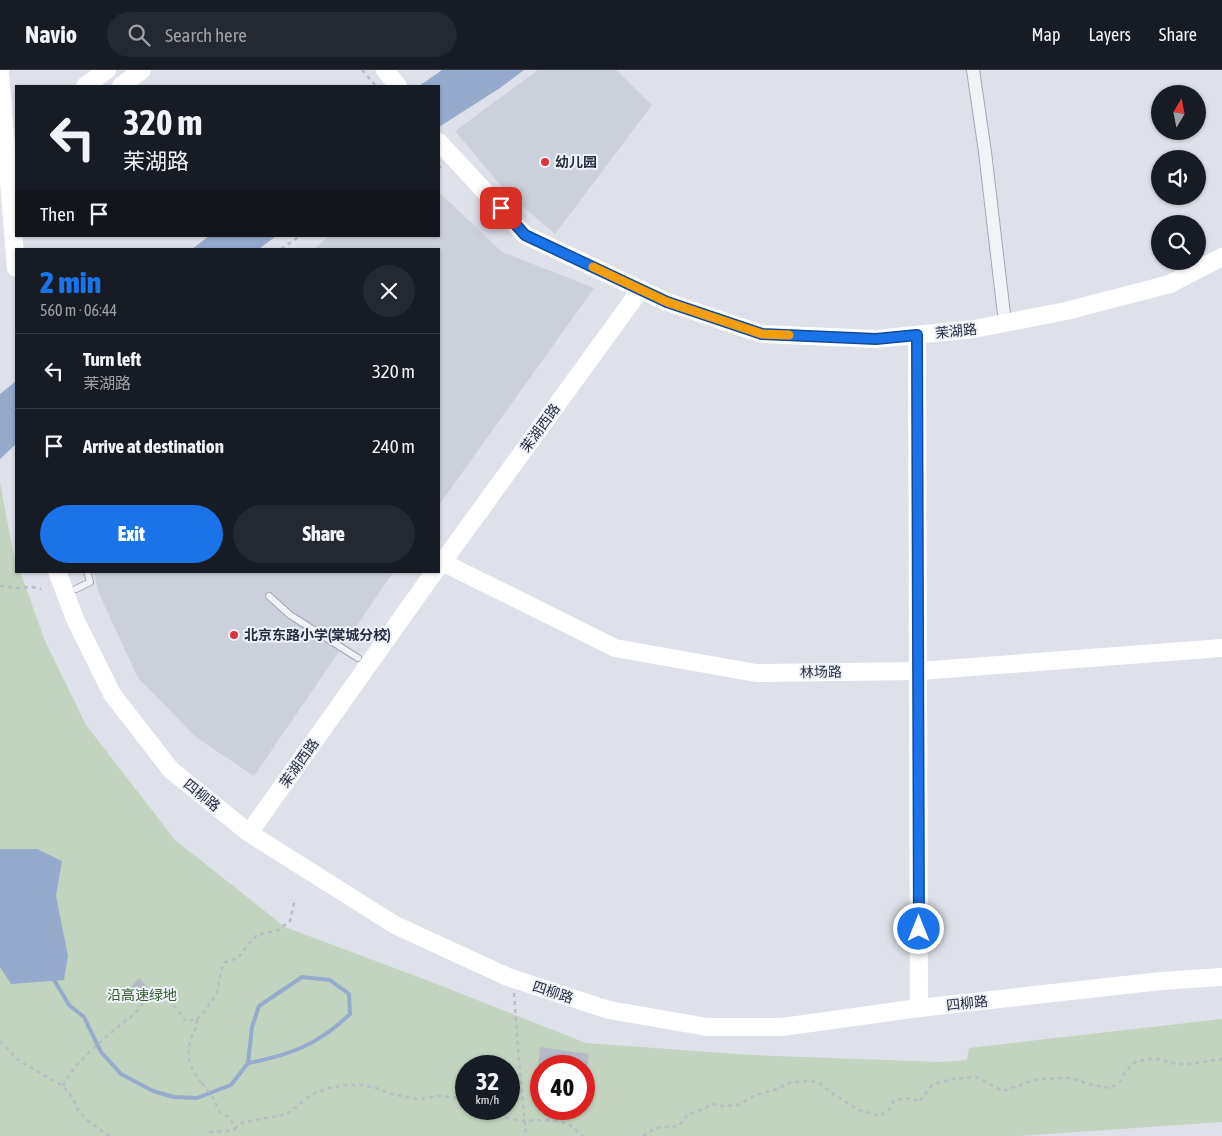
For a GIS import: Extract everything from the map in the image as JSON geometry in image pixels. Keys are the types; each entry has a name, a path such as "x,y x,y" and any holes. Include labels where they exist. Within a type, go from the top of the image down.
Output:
{"street":[{"path":"86,85 106,70"},
{"path":"123,85 142,70"},
{"path":"384,70 397,85"},
{"path":"973,70 985,152 1005,323"},
{"path":"0,72 15,256"},
{"name":"茉湖路","path":"440,143 525,235 667,302 762,334 876,339 974,329 1066,311 1170,284 1220,261"},
{"name":"茉湖西路","path":"440,566 641,289"},
{"path":"917,335 919,1008"},
{"name":"林场路","path":"440,567 615,648 756,672 919,671 1222,648"},
{"name":"四柳路","path":"58,573 75,619 112,694 171,770 249,833 396,925 515,980 610,1010 707,1027 782,1027 919,1008 1222,976"},
{"name":"茉湖西路","path":"249,833 435,573"}],"lane":[{"path":"76,589 90,582 88,573"},
{"path":"269,596 290,615 358,658"}],"path":[{"path":"362,70 375,85"},
{"path":"282,248 299,237"},
{"path":"0,586 41,589"},
{"path":"63,1086 68,1075 87,1055 134,1014 151,992 168,993 174,1006 186,1021 196,1019 204,1012 217,993 225,962 238,958 257,935 278,930 290,921 295,899"},
{"path":"515,980 515,1005 526,1136"},
{"path":"196,1019 196,1030 191,1038 189,1052 192,1070 217,1104 220,1112 231,1119 235,1129"},
{"path":"0,1041 26,1065 63,1086 72,1097 78,1110 87,1120 109,1136"},
{"path":"643,1136 655,1128 679,1126 686,1115 712,1104 723,1106 738,1105 756,1095 790,1083 804,1081 818,1082 859,1110 880,1116 890,1108 894,1100 912,1098 919,1102 932,1084 953,1079 976,1077 996,1086 1002,1091 1038,1079 1069,1078 1087,1084 1110,1088 1120,1082 1125,1072 1134,1062 1152,1058 1176,1064 1190,1064 1222,1059"},
{"path":"198,1078 202,1084"},
{"path":"207,1136 210,1132 235,1129 239,1124 287,1114 311,1095 328,1088 346,1085 373,1087 392,1094 417,1099 440,1096 455,1098"},
{"path":"520,1120 554,1121 568,1124 583,1136"}],"shaded area":[{"name":"幼儿园","path":"538,70 616,70 652,105 555,234 507,193 455,131"},
{"path":"440,193 502,252 594,288 440,504 440,248 315,248 328,237 440,237"},
{"name":"北京东路小学(棠城分校)","path":"94,573 393,573 254,776 197,738 138,678 98,591"}],"green space":[{"name":"沿高速绿地","path":"0,483 15,558 15,573 21,573 45,641 86,725 175,840 285,927 586,1043 751,1055 942,1062 967,1060 969,1048 1222,1019 1222,1122 1019,1136 0,1136"}],"water":[{"path":"442,70 524,70 500,88 440,126 440,85 420,85"},
{"path":"208,237 275,237 260,248 193,248"},
{"path":"15,382 15,445 0,459 0,394"},
{"path":"0,849 37,849 62,861 56,896 68,956 64,980 11,984 0,967"}],"building":[{"path":"139,978 148,988 140,994 131,987"},
{"path":"540,1047 589,1054 589,1055 539,1055"}],"waterway":[{"path":"53,978 69,1005 84,1017 101,1052 121,1074 153,1091 174,1097 197,1098 231,1085 248,1063 252,1027 259,1006 302,977 330,980 349,994 350,1014 327,1033 304,1047 291,1052 248,1063"}],"slow traffic":[{"path":"593,267 667,302 762,334 789,335"}],"place":[{"name":"幼儿园","path":"545,162"},
{"name":"北京东路小学(棠城分校)","path":"234,635"}],"route":[{"path":"501,208 525,235 667,302 762,334 876,339 917,335 919,929"}]}
